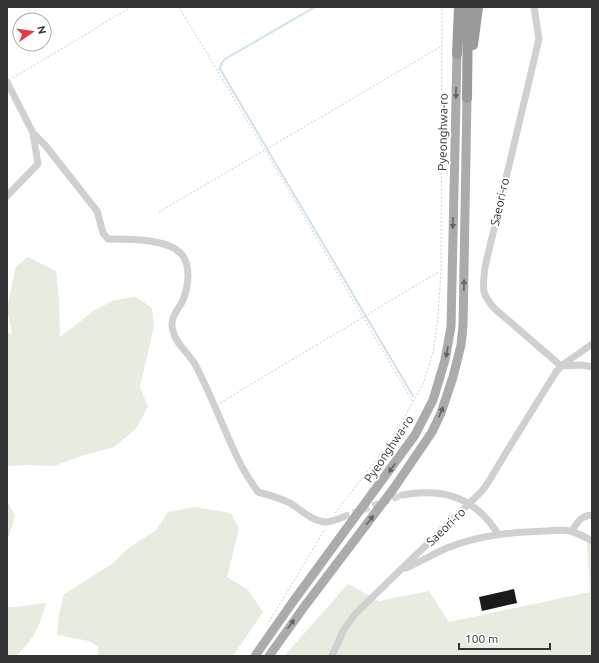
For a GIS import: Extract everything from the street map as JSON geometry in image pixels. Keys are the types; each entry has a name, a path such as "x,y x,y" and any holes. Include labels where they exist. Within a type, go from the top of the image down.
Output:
{"highway":[{"path":"453,7 457,37"},
{"path":"457,54 459,7"},
{"path":"468,7 468,85"},
{"path":"467,98 478,7"}],"main road":[{"name":"Pyeonghwa-ro","path":"256,656 292,603 416,435 433,400 446,360 451,327 457,54"},
{"name":"Pyeonghwa-ro","path":"269,656 423,447 432,432 448,394 457,362 463,326 467,98"}],"street":[{"name":"Saeori-ro","path":"534,7 539,39 485,267 483,289 489,302 495,309 561,366"},
{"path":"7,82 33,133 38,164 7,196"},
{"path":"33,133 45,145 97,211 103,233 108,239 130,238 160,243 174,248 183,256 188,269 187,282 183,301 175,312 172,327 174,336 196,364 240,462 258,492 276,497 289,503 312,518 324,522 329,522 343,517"},
{"name":"Saeori-ro","path":"332,656 338,640 351,619 470,504 489,481 506,451 561,366 592,344"},
{"path":"561,366 582,365 592,367"},
{"path":"402,495 416,492 447,495 463,499 484,515 490,521 498,534"},
{"path":"572,531 580,519 585,515 592,514"},
{"path":"402,569 418,563 447,548 470,540 498,534 569,530 592,541"}],"path":[{"path":"14,77 131,7"},
{"path":"179,7 413,402"},
{"path":"286,593 329,522 391,441 423,384 433,353 438,317 441,270 442,7"},
{"path":"159,212 442,45"},
{"path":"214,406 441,270"}],"shaded area":[{"path":"28,257 56,271 59,300 60,337 95,310 114,300 136,297 152,308 154,326 140,387 148,407 135,430 114,447 81,456 54,466 7,466 7,334 12,333 7,308 16,266"},
{"path":"7,500 15,516 7,542"},
{"path":"195,507 231,513 239,529 227,577 248,590 263,612 233,656 98,656 98,647 89,641 57,635 59,615 64,594 112,564 127,549 156,530 168,512"},
{"path":"587,542 592,543 592,656 288,656 286,654 348,584 379,601 429,591 449,622 590,592"},
{"path":"46,603 36,632 32,638 16,656 7,656 7,607"}],"building":[{"path":"514,589 517,603 482,611 479,597"}],"waterway":[{"path":"315,7 225,59 221,64 220,69 413,396"}],"tunnel":[{"path":"343,517 402,495"}]}
